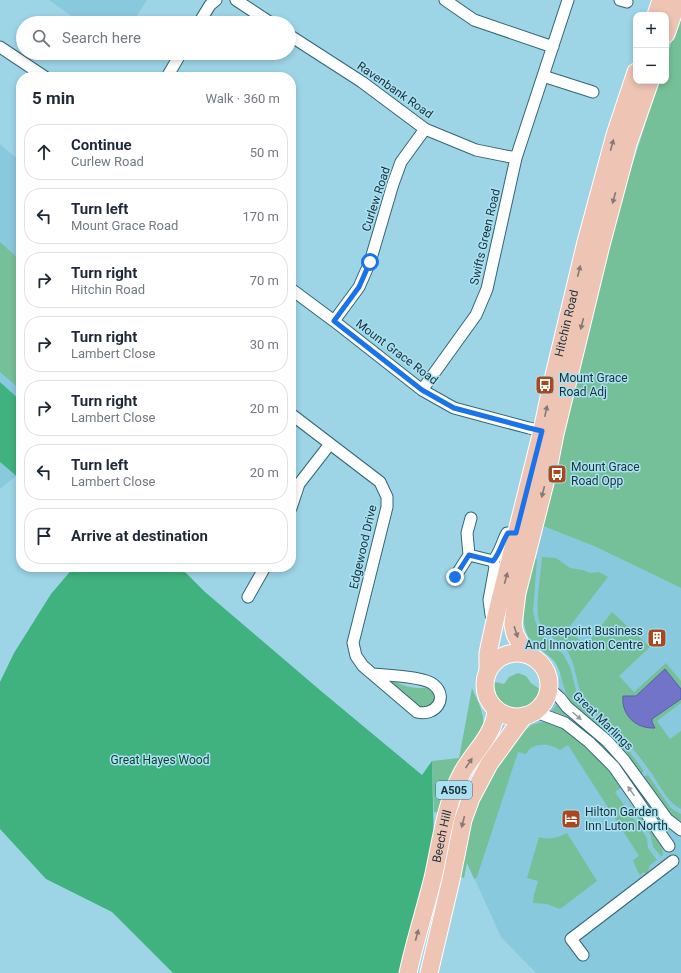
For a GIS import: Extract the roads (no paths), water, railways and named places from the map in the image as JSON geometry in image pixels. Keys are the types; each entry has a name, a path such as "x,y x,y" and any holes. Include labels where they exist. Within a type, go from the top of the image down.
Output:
{"main road":[{"path":"657,12 661,0"},
{"path":"669,26 678,0"},
{"name":"Hitchin Road","path":"525,653 515,634 513,625 517,593 547,475 551,388 588,234 615,135 633,81"},
{"name":"Hitchin Road","path":"488,671 488,652 516,533 549,432 628,144 649,84"},
{"path":"530,714 509,716 496,709 490,703 485,687 488,671 493,663 507,654 516,652 525,653 537,659 546,669 550,682 550,689"},
{"name":"A505","path":"530,714 545,702 550,689"},
{"name":"Beech Hill","path":"408,973 453,793 463,772 486,740 495,718 496,709"},
{"name":"Beech Hill","path":"429,973 451,880 463,820 471,798 489,764 530,714"}],"street":[{"path":"203,16 210,5 216,0"},
{"path":"236,0 260,16"},
{"path":"445,0 474,20 553,46"},
{"name":"Swifts Green Road","path":"422,390 476,315 487,290 516,158 568,0"},
{"name":"Ravenbank Road","path":"296,40 362,82 425,129 476,150 516,158"},
{"path":"0,47 16,58"},
{"path":"20,60 38,72"},
{"path":"171,72 177,60"},
{"path":"543,76 593,92"},
{"name":"Curlew Road","path":"334,321 359,287 370,262 393,184 402,162 425,129"},
{"name":"Mount Grace Road","path":"296,293 422,390 454,408 549,432"},
{"name":"Edgewood Drive","path":"296,418 380,482 387,497 387,507 353,643 356,656 363,666 417,712 428,713 434,710 439,704 439,691 434,684 415,679 374,674"},
{"path":"296,493 299,484 330,444"},
{"path":"455,577 469,555 467,533 471,518"},
{"path":"493,561 498,555 503,541 508,533 516,533"},
{"path":"469,555 493,561"},
{"path":"493,561 495,567 489,600 491,615 496,616"},
{"path":"248,597 262,572"},
{"name":"Great Marlings","path":"550,689 567,707 607,741 624,760 667,819 681,830 672,839 669,846 669,851 677,863 571,939 583,955"},
{"name":"Great Marlings","path":"530,714 565,723 589,742 614,768 669,846"}],"place":[{"name":"Mount Grace Road Adj","path":"545,385"},
{"name":"Mount Grace Road Opp","path":"557,474"},
{"name":"Basepoint Business And Innovation Centre","path":"657,638"},
{"name":"Hilton Garden Inn Luton North","path":"571,819"}],"park label":[{"name":"Great Hayes Wood","path":"160,760"}]}
